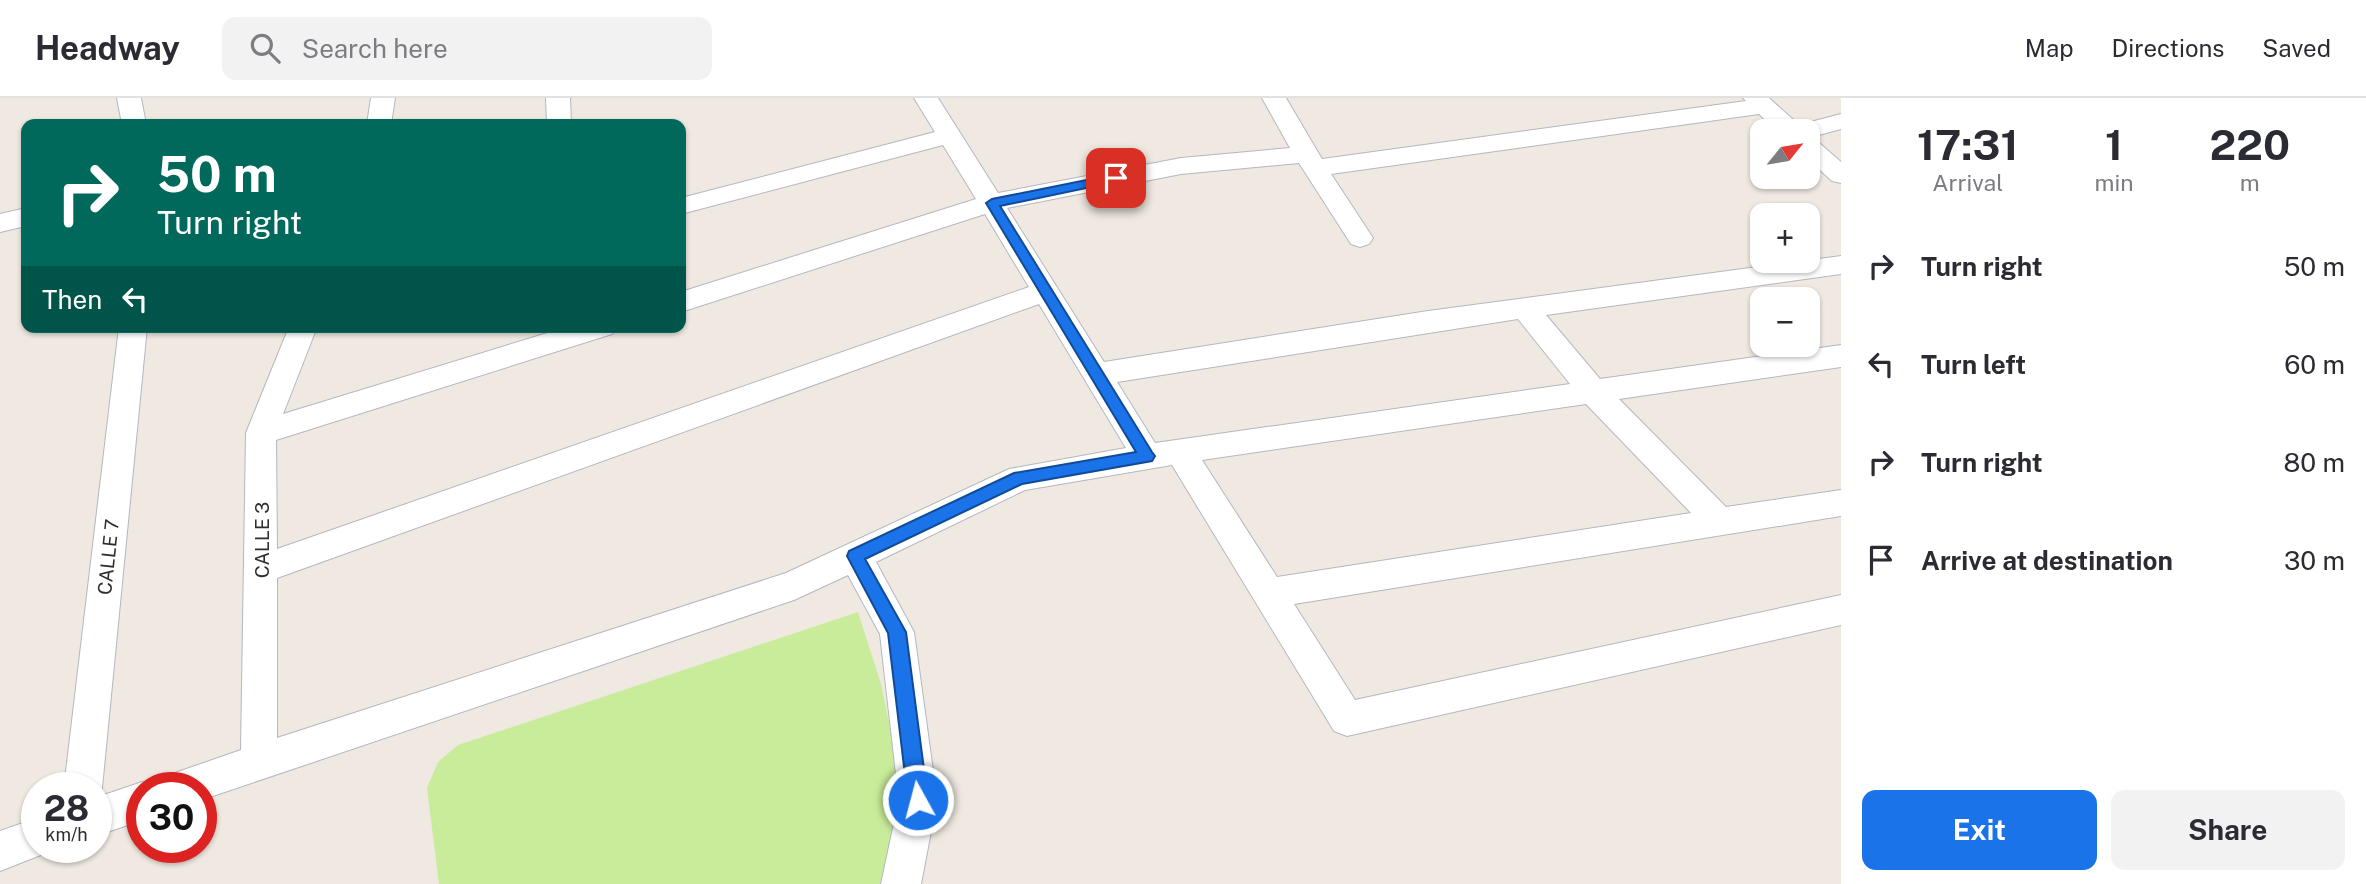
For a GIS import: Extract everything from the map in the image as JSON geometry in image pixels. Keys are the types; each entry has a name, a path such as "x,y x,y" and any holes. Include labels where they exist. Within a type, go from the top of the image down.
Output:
{"street":[{"path":"129,98 133,119"},
{"path":"380,119 383,98"},
{"path":"558,98 559,119"},
{"path":"926,98 1147,456"},
{"path":"1274,98 1360,237"},
{"path":"686,300 992,203 1181,166 1311,161 1759,102 1778,119"},
{"path":"1820,127 1841,121"},
{"path":"686,205 948,136"},
{"path":"1820,157 1841,176"},
{"path":"0,223 21,218"},
{"path":"1095,374 1525,308 1841,265"},
{"path":"262,569 1045,290"},
{"path":"1525,308 1593,392 1720,522"},
{"name":"CALLE 7","path":"85,772 132,333"},
{"name":"CALLE 3","path":"259,760 261,433 301,333"},
{"path":"261,433 583,333"},
{"path":"217,775 794,585 1020,478 1180,451 1841,356"},
{"path":"1180,451 1347,719 1841,610"},
{"path":"1267,593 1841,503"},
{"path":"855,556 897,632 918,800 901,884"},
{"path":"0,850 21,843"}],"green space":[{"path":"858,612 881,684 897,762 889,867 884,884 439,884 427,788 438,762 458,745"}],"route":[{"path":"918,800 897,632 855,556 1020,478 1147,456 992,203 1116,178"}]}
